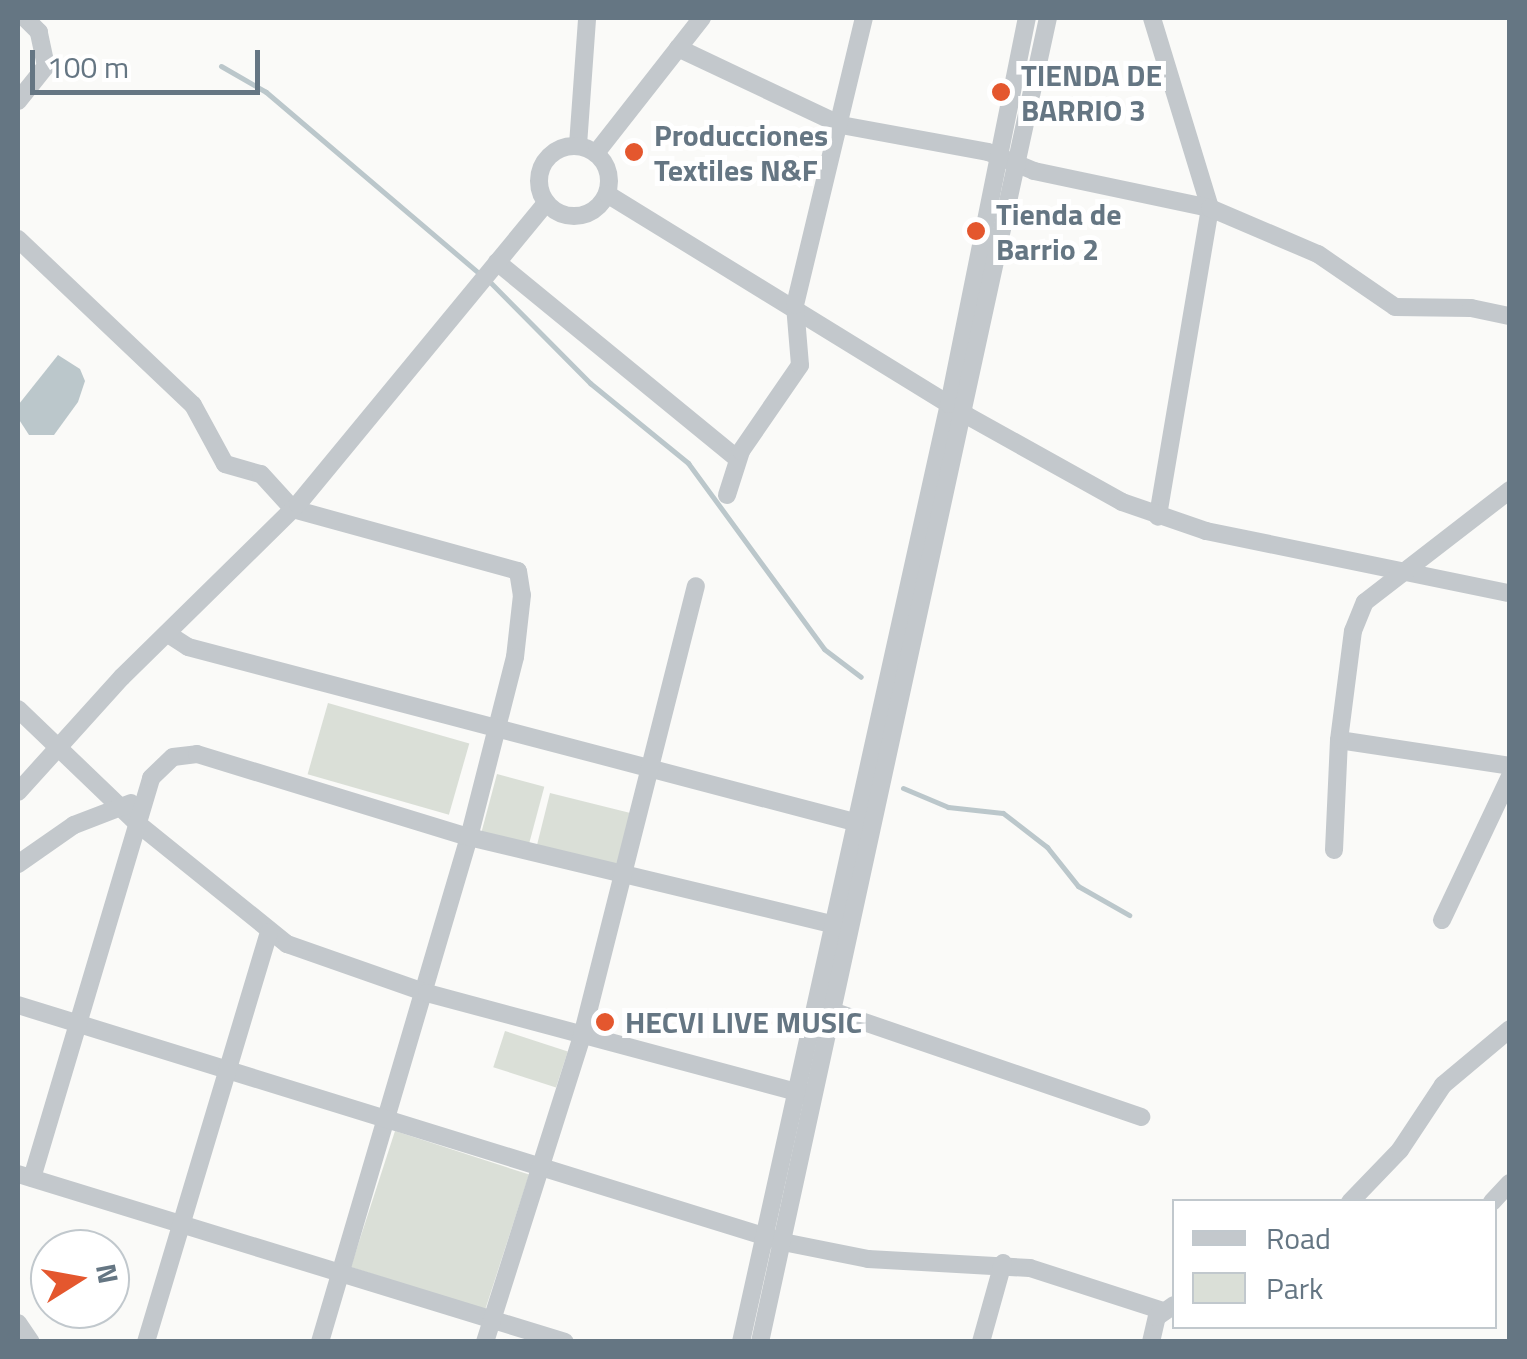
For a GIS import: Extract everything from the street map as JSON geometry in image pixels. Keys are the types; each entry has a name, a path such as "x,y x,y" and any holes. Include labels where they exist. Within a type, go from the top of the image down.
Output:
{"street":[{"path":"18,101 46,66 39,32 25,18"},
{"path":"578,145 586,18"},
{"path":"596,153 702,18"},
{"path":"727,495 738,459 800,364 795,305 864,18"},
{"path":"741,1342 764,1236 832,1011 854,822 948,404 1027,18"},
{"path":"760,1342 783,1242 805,1095 966,415 1048,18"},
{"path":"1152,18 1210,208 1158,518"},
{"path":"678,48 840,125 999,156 1018,164 1210,208 1318,254 1395,307 1510,316"},
{"path":"578,145 596,153 608,171 607,194 584,215 563,215 546,202 538,180 546,158 578,145"},
{"path":"607,194 795,305 966,415 1158,518 1507,593"},
{"path":"18,792 293,509 546,202"},
{"path":"18,239 193,405 218,458 261,474 293,509 518,571 522,596 515,657 470,837 427,993 320,1342"},
{"path":"497,262 738,459"},
{"path":"1334,850 1339,740 1358,617 1366,602 1510,490"},
{"path":"485,1342 582,1036 696,586"},
{"path":"168,634 188,646 496,731 854,822"},
{"path":"18,709 137,823 269,932 308,954 427,993 805,1095"},
{"path":"1339,740 1510,766"},
{"path":"566,1342 25,1176 77,1023 146,794 162,763 196,754 470,837 842,926"},
{"path":"1442,920 1510,776"},
{"path":"18,864 74,825 146,794"},
{"path":"146,1342 269,932"},
{"path":"18,1005 783,1242 868,1259 1003,1264 1169,1308 1151,1342"},
{"path":"832,1011 1140,1116"},
{"path":"1353,1199 1400,1150 1443,1085 1510,1030"},
{"path":"981,1342 1003,1264"},
{"path":"18,1323 32,1342"}],"green space":[{"path":"328,703 469,744 449,815 308,774"},
{"path":"497,774 544,787 529,845 481,832"},
{"path":"550,793 634,814 621,867 537,846"},
{"path":"505,1031 568,1051 556,1088 493,1067"},
{"path":"395,1131 529,1175 485,1311 351,1267"}],"shaded area":[{"path":"58,355 80,369 85,381 78,402 54,435 29,435 18,418 19,404"}],"waterway":[{"path":"221,66 266,92 480,274"},
{"path":"489,281 590,383 688,463 824,649 861,677"},
{"path":"903,788 948,807 1003,813 1047,847 1078,886 1129,915"}],"place":[{"name":"TIENDA DE BARRIO 3","path":"1001,92"},
{"name":"Producciones Textiles N&F","path":"634,152"},
{"name":"Tienda de Barrio 2","path":"976,231"},
{"name":"HECVI LIVE MUSIC","path":"605,1022"}]}
